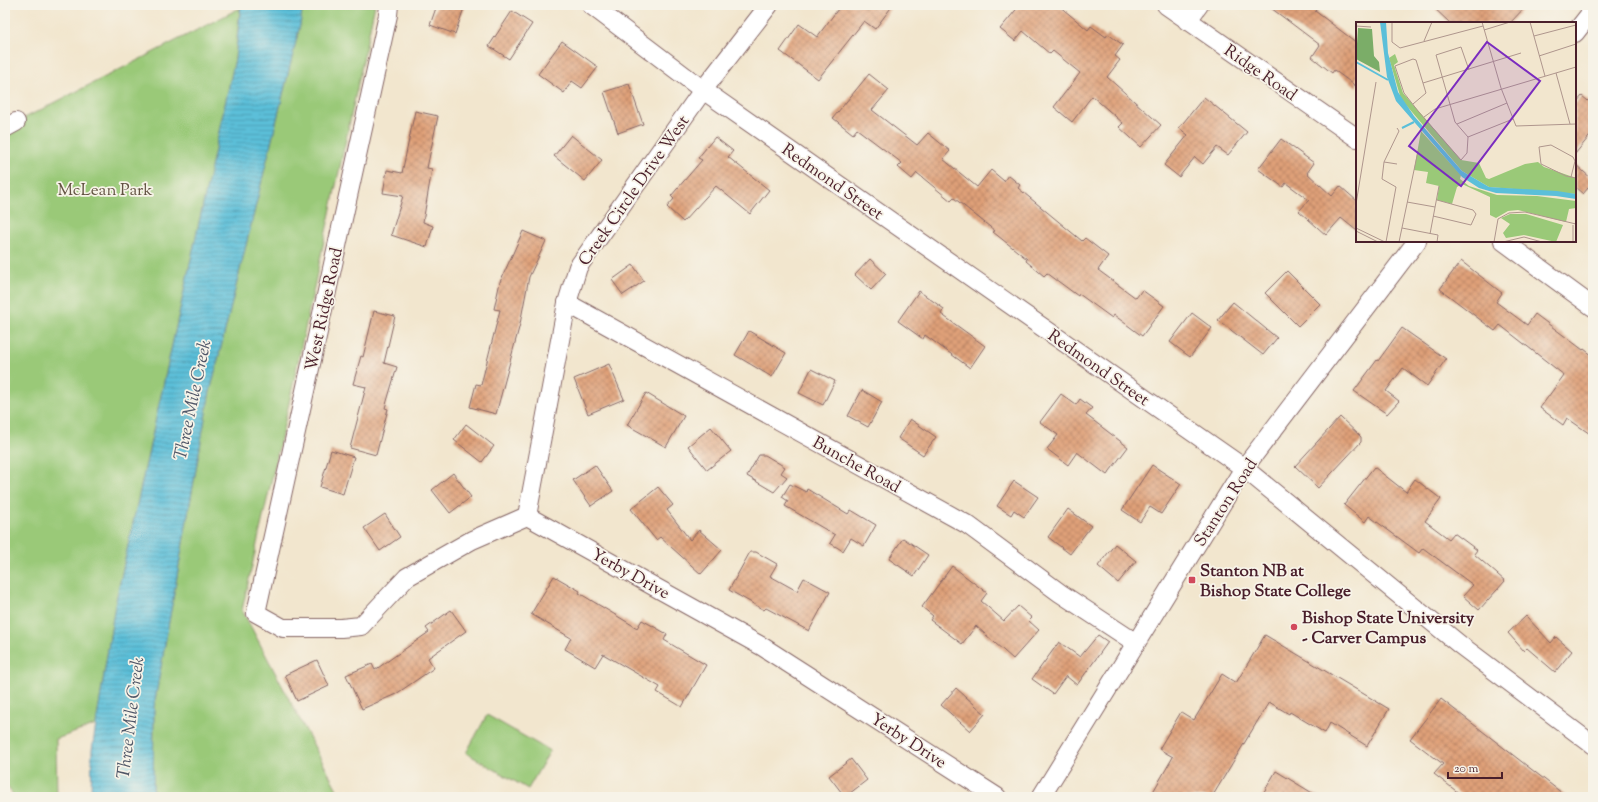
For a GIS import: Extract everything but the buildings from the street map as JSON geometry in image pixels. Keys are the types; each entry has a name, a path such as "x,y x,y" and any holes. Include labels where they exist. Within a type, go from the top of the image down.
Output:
{"street":[{"name":"West Ridge Road","path":"388,5 388,15 256,613 283,628 341,628 361,626 408,577 472,540 527,516"},
{"name":"Redmond Street","path":"591,5 704,90 1244,468 1460,644 1593,746"},
{"name":"Creek Circle Drive West","path":"527,516 567,303 578,268 704,90 768,5"},
{"name":"Ridge Road","path":"1166,5 1356,137"},
{"path":"1187,21 1199,5"},
{"path":"1576,33 1593,10"},
{"name":"Stanton Road","path":"1041,797 1244,468 1416,242"},
{"path":"1504,242 1593,307"},
{"name":"Bunche Road","path":"567,303 968,525 1060,592 1136,643"},
{"name":"Yerby Drive","path":"527,516 763,647 997,797"}],"green space":[{"path":"303,5 375,5 289,403 242,610 341,797 153,797 154,706 209,396 300,25"},
{"name":"McLean Park","path":"240,8 235,59 115,605 96,725 56,739 57,797 15,797 5,784 5,128"},
{"path":"487,715 550,751 528,789 466,753"}],"water":[{"name":"Three Mile Creek","path":"241,5 303,5 300,25 209,396 154,706 153,797 91,797 92,750 115,605 235,59"}],"place":[{"name":"Stanton NB at Bishop State College","path":"1192,580"},
{"name":"Bishop State University - Carver Campus","path":"1294,627"}]}
